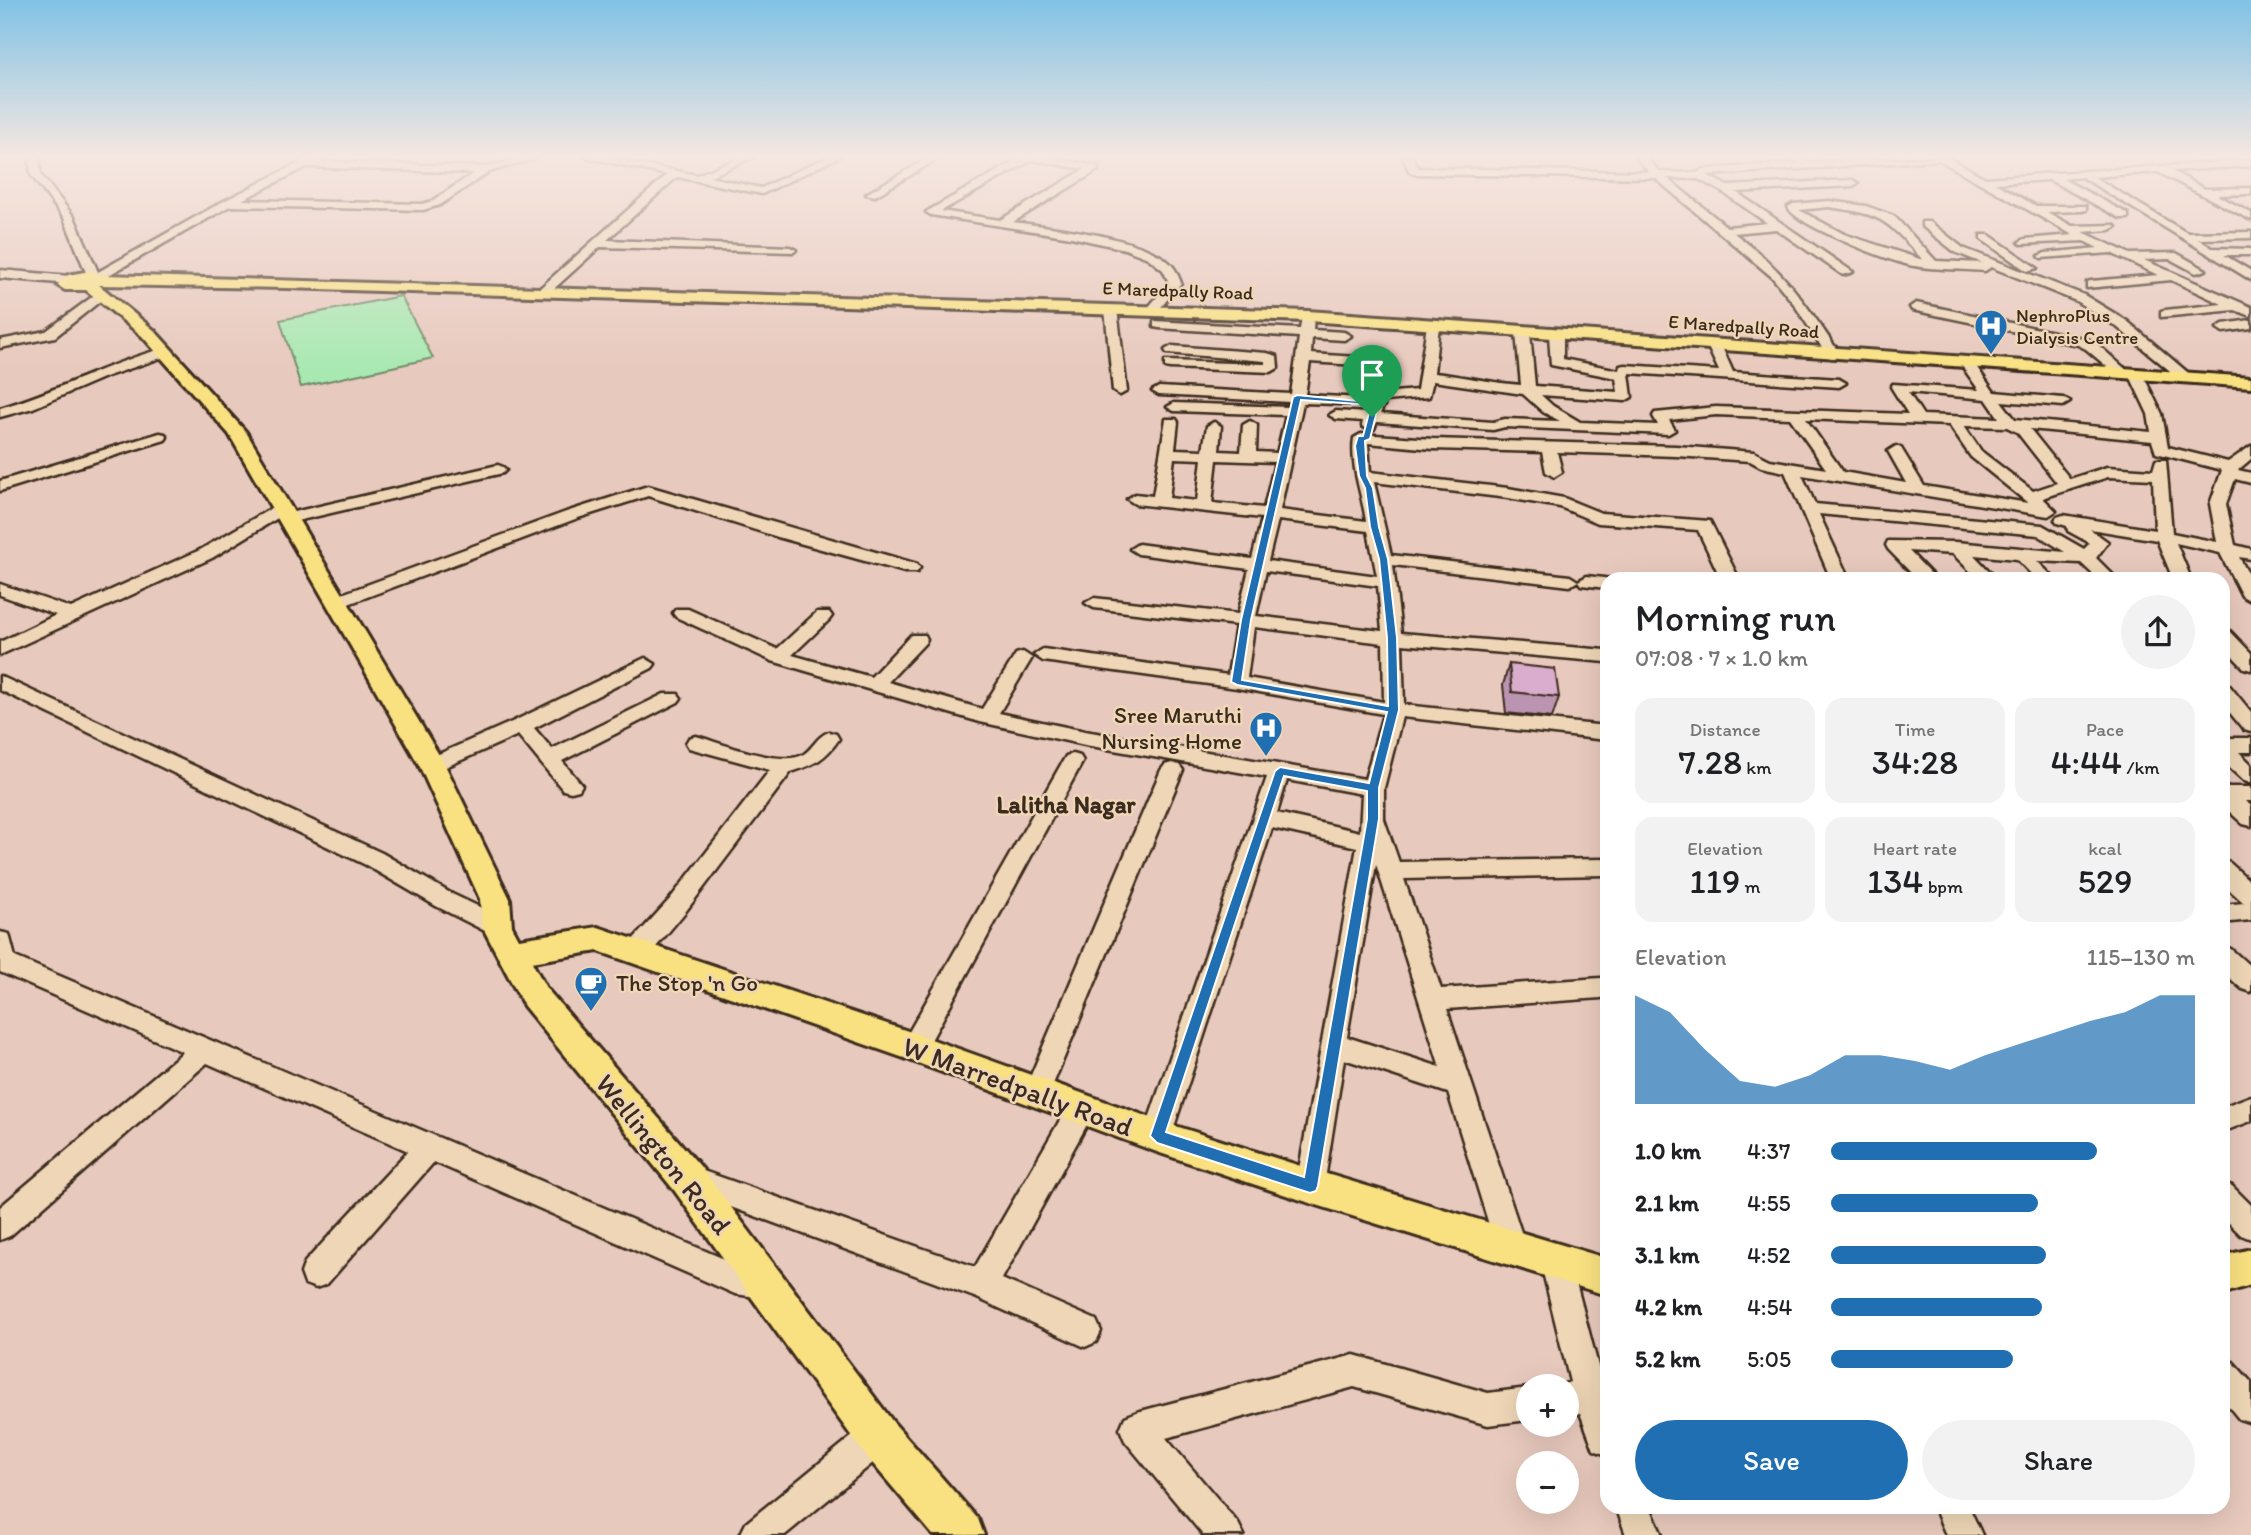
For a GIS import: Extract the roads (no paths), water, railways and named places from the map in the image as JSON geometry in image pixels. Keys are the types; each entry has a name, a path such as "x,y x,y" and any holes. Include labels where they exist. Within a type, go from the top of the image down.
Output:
{"main road":[{"name":"E Maredpally Road","path":"92,282 1111,309 1157,324 1308,316 2186,377 2247,384"},
{"path":"92,282 148,333 237,432 426,755"},
{"name":"Wellington Road","path":"426,755 495,899 503,939 535,997 687,1178 878,1437 962,1535"},
{"name":"W Marredpally Road","path":"503,939 598,939 914,1047 1036,1094 1157,1136 1310,1186 1600,1274"},
{"path":"2230,1274 2251,1267"}],"street":[{"path":"73,229 92,282"},
{"path":"0,342 16,342 50,334 92,282 184,229"},
{"path":"543,292 613,229"},
{"path":"1028,229 1108,240 1149,255 1169,267 1175,274 1175,283 1157,324 1211,346 1301,372 1374,410"},
{"path":"1726,230 1740,229"},
{"path":"1783,229 1847,272"},
{"path":"1823,229 1915,263"},
{"path":"1900,229 1933,264"},
{"path":"1932,229 1953,247 2080,298 2122,324 2186,377"},
{"path":"2067,229 2075,229"},
{"path":"2067,229 2166,275 2244,305 2251,312"},
{"path":"2172,229 2251,276"},
{"path":"1726,230 1778,275 1833,354"},
{"path":"2184,236 2251,235"},
{"path":"1984,237 2041,275 2043,282"},
{"path":"2025,242 2086,238"},
{"path":"597,243 790,250"},
{"path":"2045,256 2113,250"},
{"path":"2209,251 2251,252"},
{"path":"2091,285 2202,269 2172,255 2129,257"},
{"path":"1875,261 2008,268"},
{"path":"0,274 92,282"},
{"path":"2165,314 2244,305"},
{"path":"1916,307 2088,344 2129,373 2155,414 2164,536 2179,572"},
{"path":"1111,309 1120,391"},
{"path":"1237,682 1246,620 1301,372 1308,316"},
{"path":"2223,328 2251,324"},
{"path":"1366,439 1374,410 1382,397 1424,394 1433,325"},
{"path":"1523,333 1528,391 1548,409 1580,426"},
{"path":"1425,376 1528,391 1625,397 1623,375 1597,373 1588,367 1556,362 1556,335"},
{"path":"1301,372 1344,336"},
{"path":"1714,345 1728,375"},
{"path":"1171,357 1211,346"},
{"path":"0,412 28,405 91,377 165,352"},
{"path":"1966,362 2010,423 2022,429 2067,485"},
{"path":"1159,391 1388,363"},
{"path":"1625,369 1839,383"},
{"path":"1160,502 1173,414 1301,372 1377,374"},
{"path":"1171,379 1201,387"},
{"path":"1191,408 1201,387"},
{"path":"1918,418 1898,387 2063,402"},
{"path":"1336,415 1374,410 1493,426 1505,423 1668,430 1660,416 1716,411 2010,423 2159,444 2251,478"},
{"path":"1794,413 1838,476"},
{"path":"1953,420 1976,454 2048,511 2100,542 2087,558"},
{"path":"1248,456 1250,425"},
{"path":"1204,506 1214,426"},
{"path":"0,486 160,437"},
{"path":"1310,1186 1371,830 1373,788 1394,710 1392,638 1384,559 1375,527 1369,488 1363,476 1361,438 1754,457 1766,464 2048,511"},
{"path":"1505,445 1507,466"},
{"path":"1548,447 1554,472"},
{"path":"1896,451 1919,491"},
{"path":"2251,451 2231,470 2218,504 2227,550 2251,596"},
{"path":"1167,453 1284,458"},
{"path":"1791,468 1837,572"},
{"path":"0,649 206,554 286,513 498,470"},
{"path":"2032,497 2090,475 2107,472 2161,475"},
{"path":"1363,476 1553,501 1598,518 1704,525 1727,572"},
{"path":"1879,483 1894,514"},
{"path":"337,602 572,515 648,491 787,534 911,568"},
{"path":"1135,499 1375,527"},
{"path":"1808,508 2042,530 2087,558 2101,572"},
{"path":"2063,520 2164,536 2251,554"},
{"path":"1920,572 1894,545 1956,547 2023,556 2087,558"},
{"path":"1956,547 1981,572"},
{"path":"1138,549 1386,582"},
{"path":"2023,556 2039,572"},
{"path":"1384,559 1600,583"},
{"path":"0,589 72,614"},
{"path":"1094,603 1392,638 1600,655"},
{"path":"682,613 779,657 987,717 1085,738 1373,788"},
{"path":"779,657 823,616"},
{"path":"875,685 918,639"},
{"path":"2230,642 2251,664"},
{"path":"1044,655 1237,682 1394,710 1600,732"},
{"path":"987,717 1023,657"},
{"path":"426,755 521,726 645,664"},
{"path":"0,682 374,859 503,939"},
{"path":"549,758 671,698"},
{"path":"2230,699 2251,725"},
{"path":"521,726 571,785"},
{"path":"696,743 784,767 811,759 829,738"},
{"path":"2230,746 2251,745"},
{"path":"2230,754 2251,776"},
{"path":"914,1047 1073,761"},
{"path":"637,952 678,905 784,767"},
{"path":"1036,1094 1172,770"},
{"path":"1157,1136 1280,771"},
{"path":"2230,794 2251,794"},
{"path":"2230,800 2251,818"},
{"path":"1264,817 1371,830"},
{"path":"1371,830 1390,871 1511,1247"},
{"path":"1390,871 1600,867"},
{"path":"2230,876 2251,896"},
{"path":"2230,913 2251,911"},
{"path":"0,940 4,963 735,1279 763,1283"},
{"path":"2230,963 2251,982"},
{"path":"1430,1000 1600,988"},
{"path":"1333,1044 1459,1085"},
{"path":"0,1226 204,1050"},
{"path":"2230,1117 2251,1108"},
{"path":"982,1286 1082,1110"},
{"path":"316,1273 429,1147"},
{"path":"687,1178 982,1286 1086,1331"},
{"path":"2230,1204 2251,1225"},
{"path":"1555,1260 1574,1374"},
{"path":"1226,1535 1138,1429 1354,1371 1488,1409 1516,1406"},
{"path":"2230,1383 2251,1408"},
{"path":"1579,1398 1600,1429"},
{"path":"758,1535 878,1437"},
{"path":"1636,1514 1644,1535"},
{"path":"1954,1514 1964,1535"}],"place":[{"name":"NephroPlus Dialysis Centre","path":"1991,356"},
{"name":"Sree Maruthi Nursing Home","path":"1266,758"},
{"name":"The Stop 'n Go","path":"591,1013"}],"district":[{"name":"Lalitha Nagar","path":"1066,805"}]}
